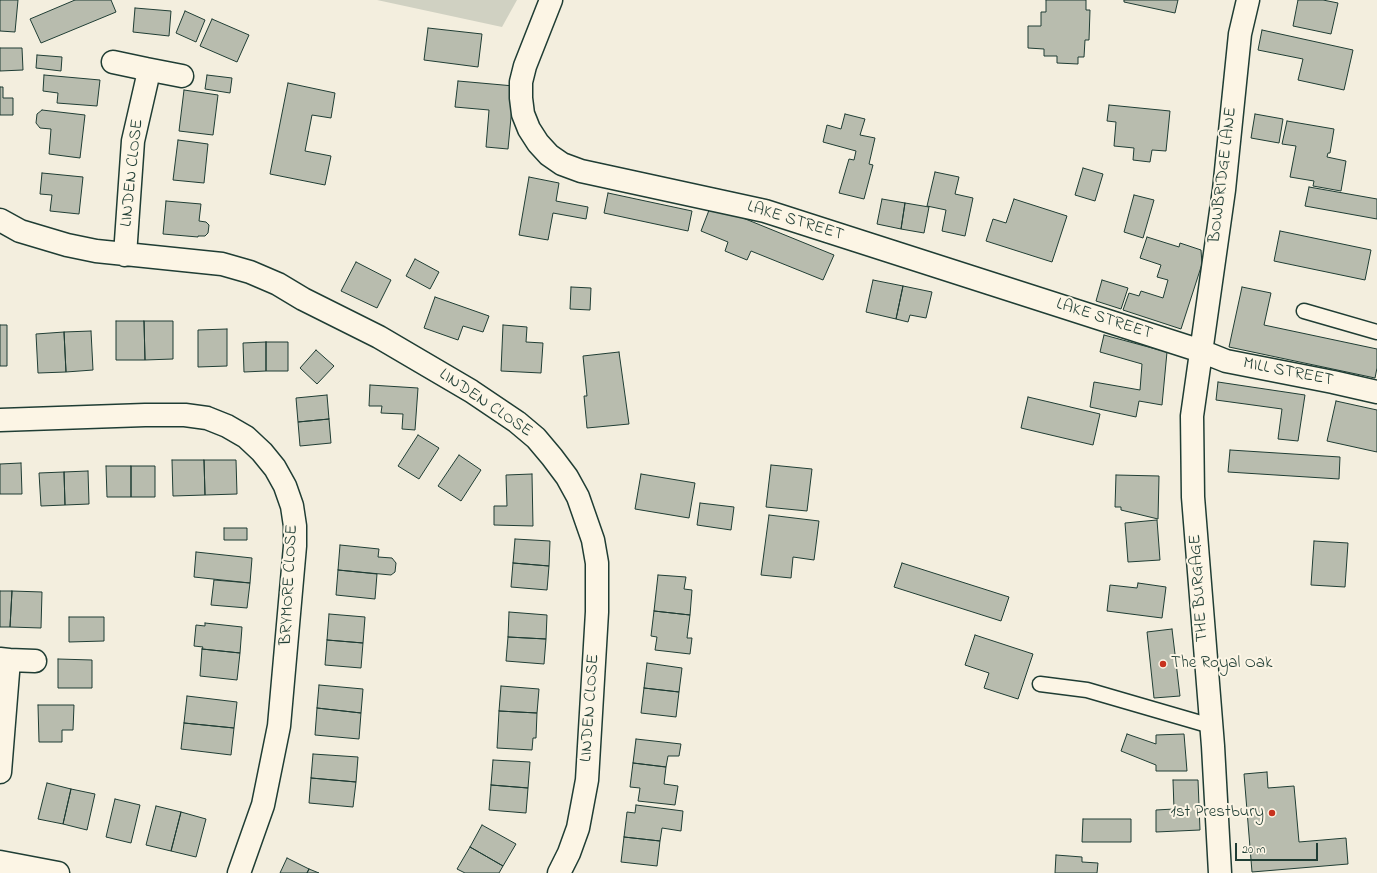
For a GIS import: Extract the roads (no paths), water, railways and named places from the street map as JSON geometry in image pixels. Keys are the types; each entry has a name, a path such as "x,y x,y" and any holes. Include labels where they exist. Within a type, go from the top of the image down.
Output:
{"street":[{"name":"LAKE STREET","path":"551,0 524,66 521,82 521,98 523,114 532,134 549,155 562,164 581,172 765,211 1201,351"},
{"name":"BOWBRIDGE LANE","path":"1201,351 1224,190 1240,34 1248,0"},
{"path":"113,62 182,76"},
{"name":"LINDEN CLOSE","path":"125,255 133,140 147,80 146,69"},
{"name":"LINDEN CLOSE","path":"0,220 20,231 67,245 125,255 222,264 250,272 278,284 303,299 379,337 497,408 536,438 567,477 581,504 593,540 597,562 597,612 584,798 578,828 559,873"},
{"name":"MILL STREET","path":"1201,351 1226,361 1377,392"},
{"name":"THE BURGAGE","path":"1201,351 1192,416 1194,496 1220,873"},
{"name":"BRYMORE CLOSE","path":"0,420 145,415 185,415 207,418 227,426 246,437 262,452 275,468 285,486 292,506 295,526 295,546 279,726 263,805 239,873"},
{"path":"0,772 5,660 35,661"},
{"path":"0,862 58,873"}],"lane":[{"path":"1304,311 1377,332"},
{"path":"1040,684 1087,690 1211,726"}],"place":[{"name":"The Royal Oak","path":"1163,664"},
{"name":"1st Prestbury","path":"1272,813"}]}
